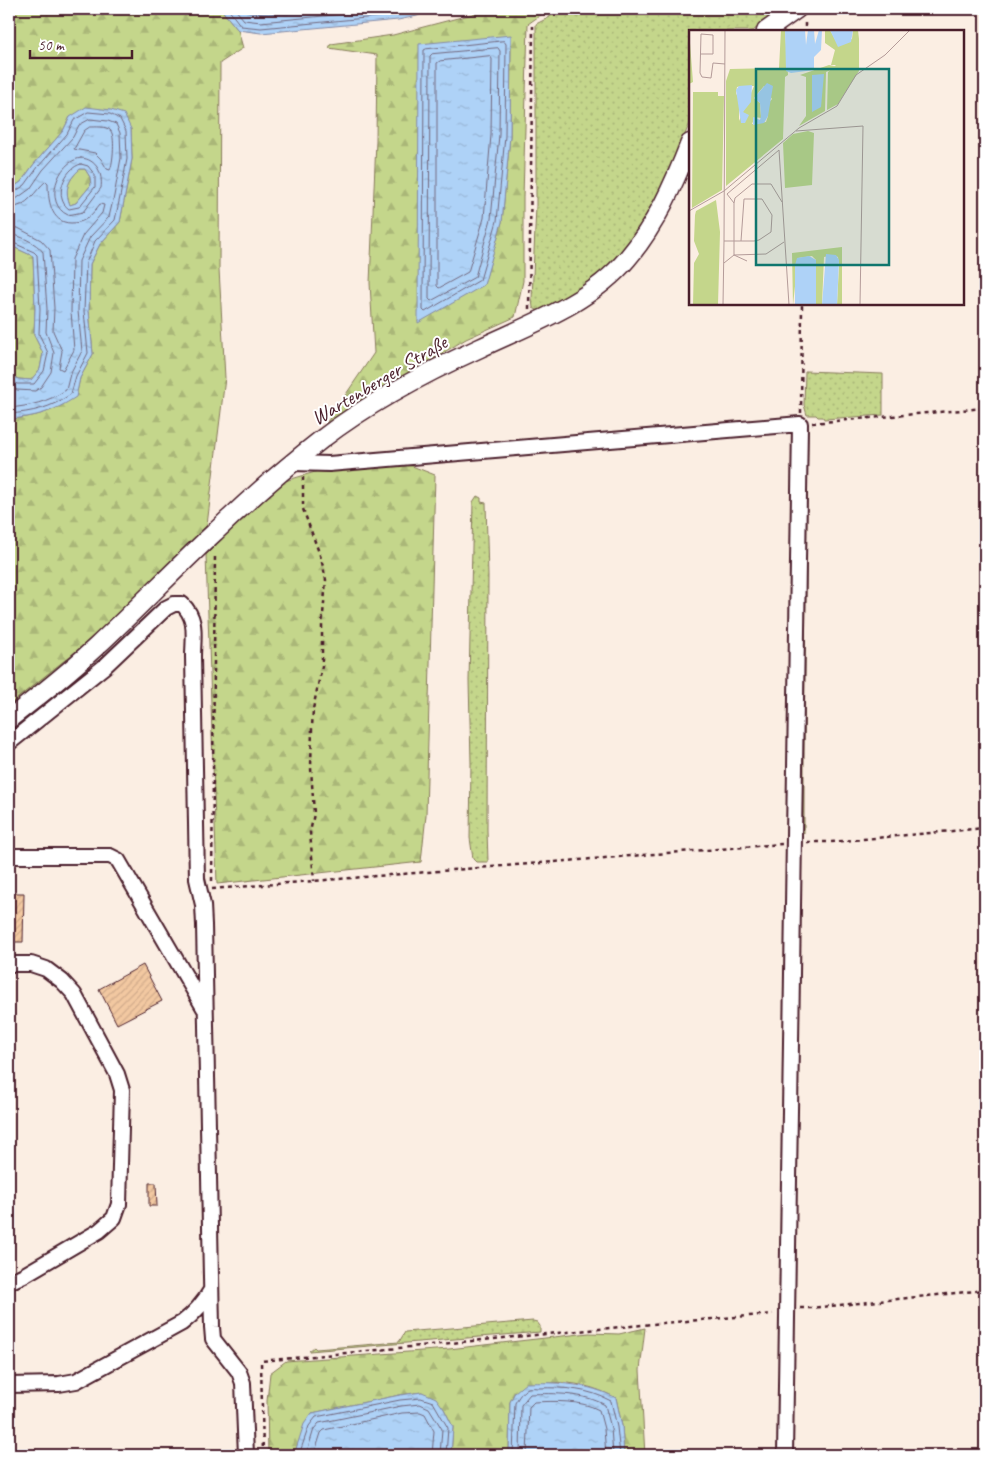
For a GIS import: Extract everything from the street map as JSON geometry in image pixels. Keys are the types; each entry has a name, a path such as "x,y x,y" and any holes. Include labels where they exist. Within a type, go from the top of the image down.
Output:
{"main road":[{"path":"767,30 797,9"},
{"name":"Wartenberger Straße","path":"9,719 96,646 215,531 299,463 325,438 358,414 429,372 569,305 590,292 627,260 659,213 689,145"}],"lane":[{"path":"299,463 329,464 800,424 785,1455"},
{"path":"9,743 105,666 166,608 174,604 182,604 190,611 194,622 197,879 203,905 213,1338 239,1372 244,1382 246,1455"},
{"path":"9,856 110,856 118,860 206,1011"},
{"path":"9,964 32,964 46,969 62,981 74,994 111,1062 122,1090 119,1204 114,1218 99,1231 9,1282"},
{"path":"9,1385 59,1384 76,1381 182,1323 200,1308 212,1290"}],"path":[{"path":"528,325 533,26"},
{"path":"802,305 800,424 891,418 985,408"},
{"path":"299,463 303,509 322,558 326,580 322,626 322,666 313,709 312,728 311,768 314,814 310,832 314,881"},
{"path":"215,531 212,889 795,843 831,842 985,828"},
{"path":"263,1455 261,1361 663,1323 769,1315 796,1308 985,1290"}],"green space":[{"path":"9,9 223,9 224,13 238,30 243,48 220,63 219,269 225,378 207,525 96,635 9,705 9,419 44,413 76,396 80,378 93,354 89,311 90,264 100,244 120,222 132,159 131,129 70,117 63,131 21,182 9,190"},
{"path":"492,9 549,9 528,24 523,197 523,281 515,317 466,339 381,390 323,428 374,353 370,283 376,141 377,55 329,48 331,44 393,35","holes":["511,36 510,136 502,222 484,284 418,322"]},
{"path":"551,9 774,9 774,14 754,30 689,30 689,125 645,224 614,261 594,278 573,293 539,311 533,308 532,299 536,206 536,24 550,17"},
{"path":"80,169 85,169 90,177 91,185 76,203 70,205 67,194 68,185"},
{"path":"9,245 33,256 34,335 43,353 40,369 31,380 18,379 9,373"},
{"path":"805,371 883,374 883,415 824,419 816,415 807,415 804,405"},
{"path":"808,427 804,833 801,829 806,428"},
{"path":"389,463 412,466 435,475 426,815 421,862 217,884 206,555 278,483 332,467"},
{"path":"477,496 481,498 481,502 486,503 488,576 488,862 476,862 473,859 470,838 469,681 473,502"},
{"path":"96,635 67,662 9,709 9,705"},
{"path":"537,1322 540,1326 540,1332 309,1351 314,1347 316,1349 399,1342 405,1332"},
{"path":"645,1328 640,1370 645,1455 624,1455 622,1426 616,1398 584,1386 558,1383 541,1384 515,1392 510,1402 509,1455 451,1455 453,1427 444,1409 422,1392 312,1413 294,1455 268,1455 267,1401 270,1373 286,1361 449,1349 589,1333 619,1334"}],"water":[{"path":"223,9 432,9 417,16 398,20 261,33 238,30 224,13"},
{"path":"511,35 510,136 502,222 484,285 418,323 419,44"},
{"path":"86,107 111,110 124,114 131,129 132,159 120,222 100,244 90,264 89,311 93,354 80,378 76,397 44,413 9,419 9,373 18,379 31,380 40,369 43,353 34,335 33,256 9,245 9,190 21,182 63,131 70,117","holes":["80,169 85,169 90,177 91,185 76,203 70,205 67,194 68,185"]},
{"path":"526,1383 572,1384 594,1389 616,1398 622,1426 624,1455 509,1455 510,1402 515,1392"},
{"path":"422,1392 436,1398 453,1427 451,1455 294,1455 304,1424 312,1413"}],"building":[{"path":"9,893 24,893 23,942 9,942"},
{"path":"143,965 162,1001 117,1024 99,989"},
{"path":"149,1183 156,1183 157,1206 149,1206"}]}
